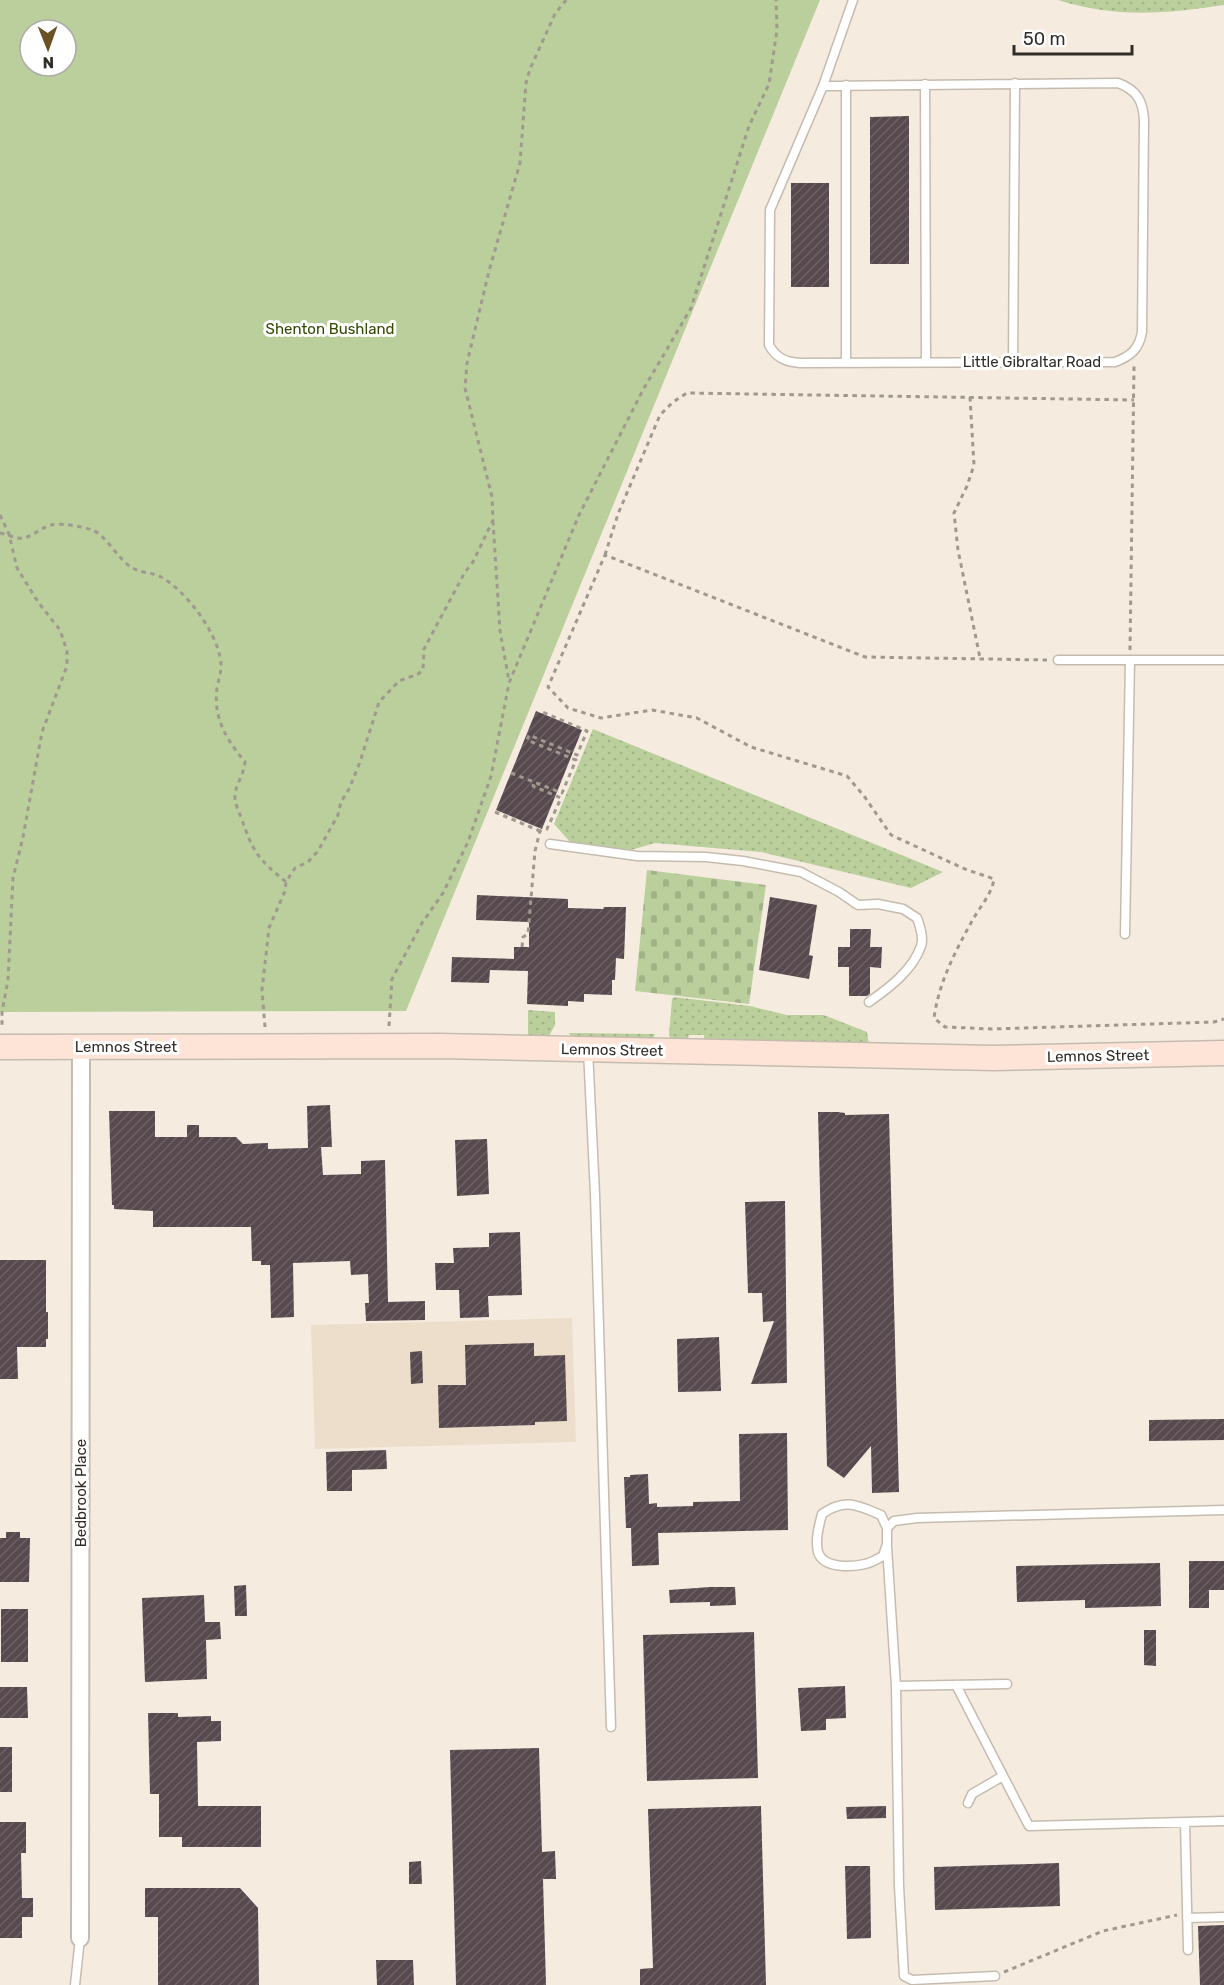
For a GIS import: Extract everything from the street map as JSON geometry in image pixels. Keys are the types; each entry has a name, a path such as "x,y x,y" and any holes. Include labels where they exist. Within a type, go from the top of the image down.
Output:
{"street":[{"name":"Lemnos Street","path":"1,1047 388,1046 993,1058 1224,1053"},
{"name":"Bedbrook Place","path":"80,1938 81,1047"}],"lane":[{"name":"Little Gibraltar Road","path":"854,0 823,86 770,210 770,345 779,357 792,362 1115,362 1134,352"},
{"path":"1013,362 1015,83"},
{"path":"823,86 1118,83 1134,91 1144,108 1142,332 1140,343 1134,352"},
{"path":"925,84 926,362"},
{"path":"846,85 846,362"},
{"path":"1058,660 1224,660"},
{"path":"1125,934 1130,660"},
{"path":"550,844 637,856 706,857 743,861 801,872 858,905 878,904 903,909 917,918 922,934 922,945 909,967 887,989 869,1002"},
{"path":"588,1049 595,1194 611,1727"},
{"path":"887,1544 883,1556 867,1564 847,1566 826,1563 818,1554 817,1538 822,1514 836,1504 859,1506 882,1515 887,1528 896,1686 899,1886 904,1976 912,1980 995,1976"},
{"path":"887,1528 894,1521 917,1518 1224,1510"},
{"path":"896,1686 1007,1684"},
{"path":"956,1685 1029,1826 1224,1821"},
{"path":"968,1803 972,1794 1004,1776"},
{"path":"1185,1822 1188,1950"},
{"path":"1187,1915 1224,1917"},
{"path":"75,1985 80,1938"}],"path":[{"path":"509,683 500,631 492,497 465,388 467,363 489,271 520,163 526,83 555,14 566,0"},
{"path":"388,1046 392,979 422,923 443,893 468,842 491,776 509,683 579,515 643,390 691,308 749,126 769,84 777,30 776,0"},
{"path":"1130,660 1134,352"},
{"path":"1134,400 687,393 673,402 660,415 618,514 605,555 548,687 568,708 601,718 652,710 697,718 751,747 848,776 891,835 965,869 994,879 993,889 983,902 961,942 938,996 934,1017 945,1027 992,1029 1214,1022 1224,1019"},
{"path":"969,397 974,465 954,513 958,550 980,658"},
{"path":"0,515 9,534 17,568 38,602 60,630 67,651 67,666 42,732 23,837 13,878 8,980 2,1012 1,1047"},
{"path":"265,1046 265,1007 262,990 264,966 269,928 285,891 286,882 295,868 308,862 318,851 338,815 341,802 360,762 380,702 399,681 423,670 424,649 465,572 473,562 493,520"},
{"path":"0,533 17,538 28,537 48,525 59,524 93,530 131,568 159,576 174,586 190,603 217,644 221,658 217,690 221,729 245,762 234,797 239,812 252,849 262,862 286,882"},
{"path":"605,555 865,657 1058,660"},
{"path":"511,773 562,793 576,760 527,740 529,735 577,755 587,731 540,711"},
{"path":"495,812 540,831 547,830 561,798 533,786 534,782"},
{"path":"522,947 523,937 528,934 535,850 540,831"},
{"path":"995,1976 1103,1931 1187,1915"}],"shaded area":[{"path":"572,1318 576,1442 315,1449 311,1325"}],"green space":[{"name":"Shenton Bushland","path":"0,0 820,0 406,1011 0,1012"},
{"path":"1058,0 1224,0 1224,5 1181,11 1140,13 1099,10"},
{"path":"593,729 943,872 911,888 761,852 655,843 631,850 571,843 554,824"},
{"path":"647,870 766,885 749,1004 635,991"},
{"path":"674,997 750,1006 787,1015 824,1015 867,1032 869,1045 704,1042 704,1035 689,1035 687,1041 672,1041 669,1035"},
{"path":"528,1010 555,1012 555,1025 549,1036 528,1036"},
{"path":"569,1033 655,1034 652,1040 571,1037"}],"building":[{"path":"909,116 909,264 870,264 870,117"},
{"path":"791,183 829,183 829,287 791,287"},
{"path":"536,711 582,730 542,829 496,810"},
{"path":"477,895 568,899 568,908 626,907 624,959 616,958 612,995 584,994 584,1002 568,1001 568,1006 527,1004 528,971 490,970 489,983 451,982 452,957 514,959 514,947 529,947 529,922 476,920"},
{"path":"770,897 817,905 809,955 813,956 809,979 759,970"},
{"path":"850,929 871,929 870,947 882,947 881,968 870,967 870,994 867,996 849,996 849,967 838,967 838,947 850,947"},
{"path":"330,1105 332,1147 321,1147 323,1175 361,1174 361,1161 385,1160 388,1302 425,1301 425,1320 366,1321 365,1303 369,1303 368,1274 351,1275 350,1261 293,1263 294,1317 271,1318 270,1265 261,1265 261,1261 252,1261 251,1227 153,1227 153,1211 114,1209 112,1205 109,1111 155,1111 155,1137 187,1137 187,1125 199,1125 199,1137 236,1137 243,1144 268,1143 268,1149 308,1148 307,1106"},
{"path":"818,1112 838,1112 845,1113 845,1115 889,1114 899,1492 872,1493 871,1446 844,1478 827,1466"},
{"path":"487,1139 489,1194 457,1196 455,1140"},
{"path":"785,1201 787,1383 751,1384 774,1321 763,1322 762,1293 748,1293 745,1202"},
{"path":"520,1232 522,1295 488,1296 489,1317 460,1318 459,1290 436,1290 435,1263 454,1263 453,1248 489,1247 489,1233"},
{"path":"0,1260 46,1260 48,1339 46,1339 46,1347 17,1347 18,1379 0,1379"},
{"path":"719,1337 721,1391 678,1392 677,1339"},
{"path":"534,1343 534,1356 565,1355 567,1421 535,1422 535,1425 439,1428 438,1385 466,1385 465,1345"},
{"path":"422,1351 423,1383 411,1384 410,1352"},
{"path":"1224,1419 1224,1440 1149,1441 1149,1420"},
{"path":"787,1433 788,1530 658,1533 659,1565 632,1566 631,1528 626,1528 624,1477 648,1474 649,1504 657,1503 657,1507 693,1506 693,1502 740,1501 739,1434"},
{"path":"386,1450 387,1469 352,1470 352,1491 327,1491 326,1452"},
{"path":"6,1532 20,1532 20,1538 30,1538 29,1582 0,1582 0,1538 6,1538"},
{"path":"1189,1561 1224,1561 1224,1590 1209,1590 1209,1608 1189,1608"},
{"path":"1160,1563 1161,1606 1085,1608 1085,1600 1017,1602 1016,1566"},
{"path":"246,1585 247,1616 235,1616 234,1586"},
{"path":"735,1587 736,1605 710,1606 710,1602 670,1603 669,1590"},
{"path":"204,1595 205,1622 220,1622 221,1639 206,1640 207,1679 145,1682 142,1598"},
{"path":"1,1609 28,1609 28,1662 1,1662"},
{"path":"1144,1630 1156,1630 1156,1666 1144,1665"},
{"path":"754,1632 758,1778 647,1781 643,1635"},
{"path":"845,1686 846,1718 826,1719 826,1730 801,1731 798,1688"},
{"path":"0,1687 27,1687 28,1718 0,1718"},
{"path":"148,1713 178,1713 178,1717 211,1716 211,1721 221,1721 221,1741 197,1742 198,1806 261,1806 261,1847 182,1847 182,1837 159,1837 159,1794 150,1794"},
{"path":"0,1747 12,1747 12,1792 0,1792"},
{"path":"539,1748 542,1852 555,1851 556,1879 543,1879 546,1985 456,1985 450,1750"},
{"path":"761,1806 766,1985 640,1985 640,1969 653,1968 648,1809"},
{"path":"886,1806 886,1818 847,1819 846,1807"},
{"path":"0,1822 26,1822 26,1853 21,1853 22,1898 33,1898 33,1917 22,1917 22,1938 0,1938"},
{"path":"421,1861 422,1884 409,1884 409,1862"},
{"path":"1059,1863 1060,1906 935,1910 934,1867"},
{"path":"845,1866 870,1866 871,1938 847,1939"},
{"path":"145,1888 240,1888 258,1908 259,1985 158,1985 158,1917 145,1917"},
{"path":"1224,1925 1224,1985 1200,1985 1198,1926"},
{"path":"376,1960 413,1960 414,1985 377,1985"}]}
